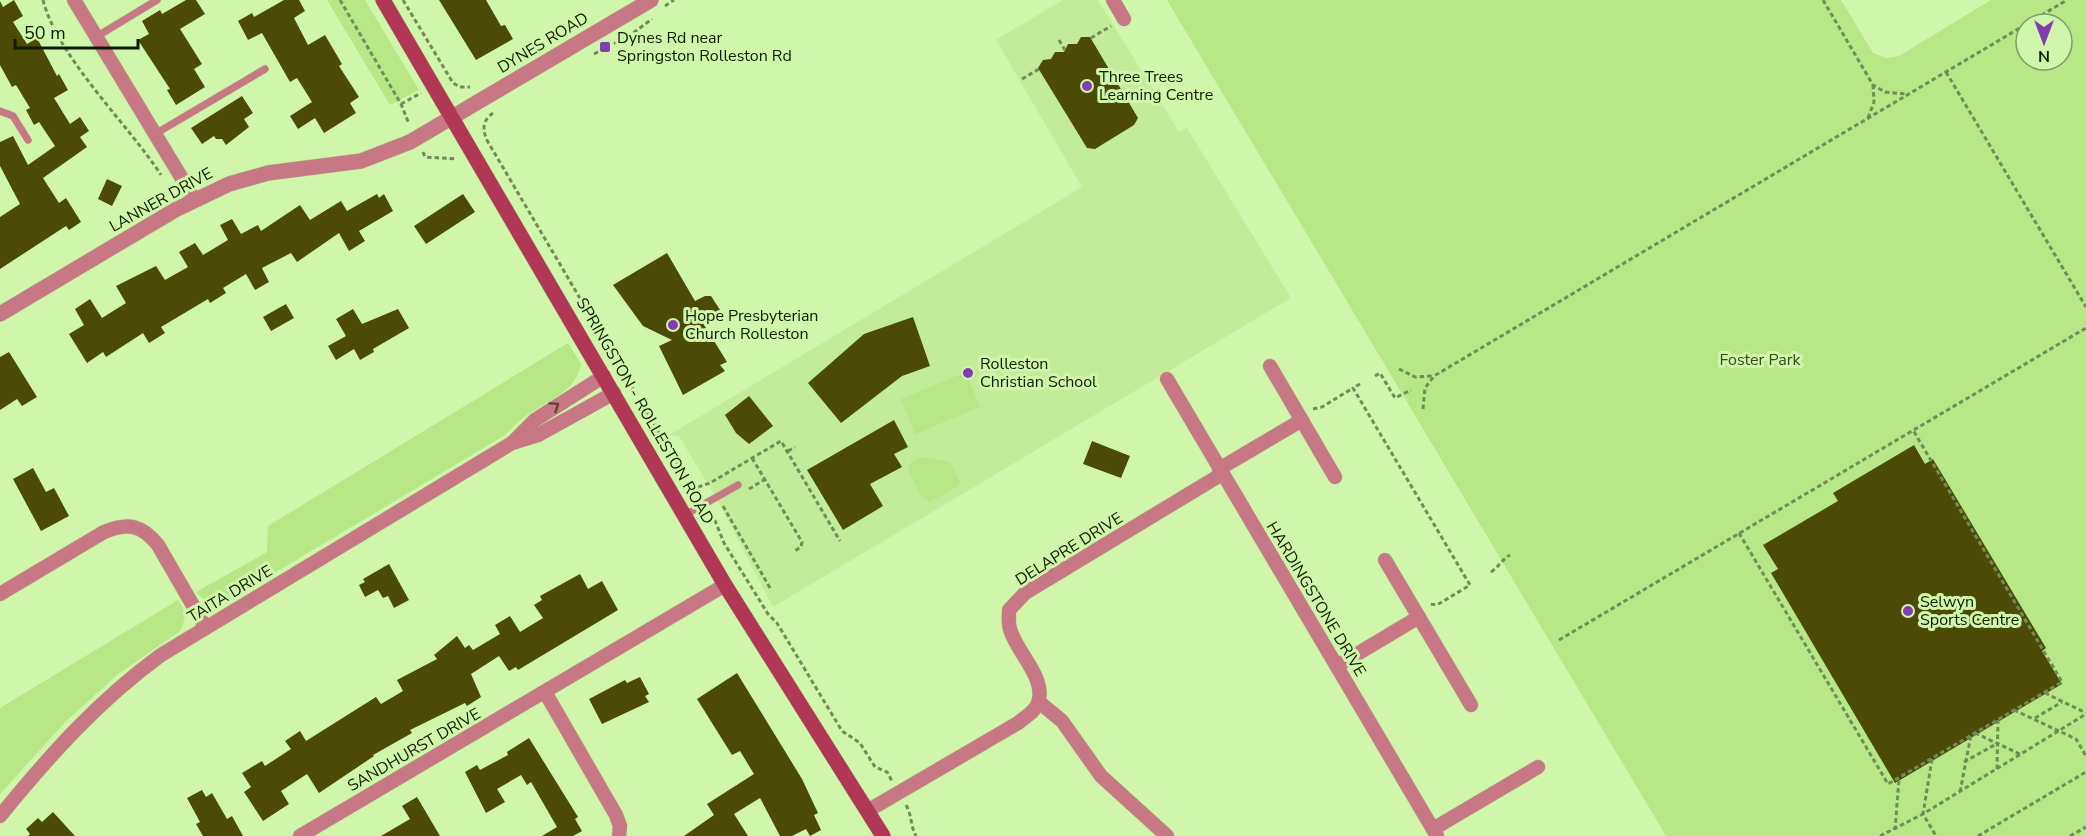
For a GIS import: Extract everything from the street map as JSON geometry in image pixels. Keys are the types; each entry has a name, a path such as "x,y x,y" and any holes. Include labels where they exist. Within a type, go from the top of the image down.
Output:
{"main road":[{"name":"SPRINGSTON - ROLLESTON ROAD","path":"383,0 725,585 855,794 869,810 883,836"}],"street":[{"path":"74,0 195,200"},
{"name":"DYNES ROAD","path":"453,118 651,0"},
{"path":"1113,0 1120,21"},
{"name":"LANNER DRIVE","path":"0,314 195,200 249,178 369,158 410,142 453,118"},
{"path":"1270,366 1305,414 1335,477"},
{"name":"TAITA DRIVE","path":"0,816 53,752 100,704 161,655 512,443 535,420 604,376"},
{"name":"HARDINGSTONE DRIVE","path":"1167,379 1435,832"},
{"name":"TAITA DRIVE","path":"512,443 538,435 614,393"},
{"name":"DELAPRE DRIVE","path":"1039,702 1034,674 1010,628 1009,610 1025,593 1221,472 1305,414"},
{"path":"0,594 104,532 121,525 137,526 149,534 158,545 206,628"},
{"path":"1385,560 1422,611 1471,705"},
{"name":"SANDHURST DRIVE","path":"300,836 725,585"},
{"path":"1336,666 1422,611"},
{"path":"545,692 616,815 620,826 619,836"},
{"path":"869,810 1018,723 1033,711 1039,702 1062,721 1101,776 1167,836"},
{"path":"1435,832 1538,767"}],"lane":[{"path":"96,37 157,0"},
{"path":"155,134 265,69"},
{"path":"0,111 13,116 27,141"},
{"path":"685,515 738,484"}],"path":[{"path":"43,0 49,17 65,45 163,179"},
{"path":"340,0 400,104 407,121"},
{"path":"403,0 453,83 464,88 477,84"},
{"path":"1823,0 1873,85 1874,102 1868,118"},
{"path":"1423,409 1425,388 1434,376 2067,0"},
{"path":"1091,38 1120,21"},
{"path":"1059,40 1065,50"},
{"path":"1022,79 1039,69"},
{"path":"1946,72 2086,307"},
{"path":"1873,85 1886,92 1908,94"},
{"path":"400,104 422,92"},
{"path":"488,142 691,483 697,486 710,483 781,441 840,541"},
{"path":"425,157 447,156 457,159"},
{"path":"1559,640 2086,328"},
{"path":"1399,369 1415,377 1434,376"},
{"path":"1375,376 1380,373 1395,398 1411,390"},
{"path":"1305,414 1322,408 1360,384"},
{"path":"1353,388 1470,585 1437,605 1422,611"},
{"path":"1739,533 1888,784 1932,759 2062,682 1913,430"},
{"path":"788,451 795,447"},
{"path":"752,458 802,542 801,547 793,552"},
{"path":"710,483 770,588"},
{"path":"714,516 724,543 768,614 777,623 842,732 860,743 875,766 887,772 910,812 911,827 916,836"},
{"path":"1491,573 1498,568 1501,560 1510,555"},
{"path":"1880,836 1923,814 2062,731 2086,714 2043,692"},
{"path":"2035,718 2062,702"},
{"path":"2014,710 2062,731 2076,740 2086,756"},
{"path":"1997,769 1998,719"},
{"path":"1975,733 2022,754"},
{"path":"1960,792 1971,735"},
{"path":"1964,762 1998,743"},
{"path":"1932,759 1923,814 1936,836"},
{"path":"1978,836 2086,772"},
{"path":"1895,830 1899,778"},
{"path":"2070,836 2086,826"}],"shaded area":[{"name":"Rolleston Christian School","path":"1063,0 1098,0 1179,132 1187,128 1291,298 773,607 719,503 679,436 669,435 1082,187 996,40"}],"green space":[{"path":"327,0 365,0 419,90 390,105"},
{"name":"Foster Park","path":"1167,0 1841,0 1873,53 1886,58 1899,56 1991,0 2086,0 2086,836 1666,836"},
{"path":"568,343 581,364 574,382 560,394 524,417 505,435 221,605 208,604 196,592 267,552 268,526"},
{"path":"966,372 980,407 915,434 901,399"},
{"path":"921,457 949,462 960,482 959,486 930,502 923,498 908,471 911,462"},
{"path":"178,600 185,616 180,631 117,675 65,722 0,794 0,708"}],"building":[{"path":"14,0 23,16 13,22 27,44 37,38 57,76 59,74 68,90 54,98 70,124 80,117 89,131 80,137 87,147 43,178 59,203 66,198 81,222 69,230 66,226 0,269 0,217 20,204 0,166 0,142 13,136 28,165 55,146 39,122 34,125 26,110 30,108 16,85 12,87 0,65 0,1 3,7"},
{"path":"186,0 196,0 205,14 180,29 202,64 194,69 205,87 176,105 167,90 170,89 138,40 149,34 142,21 160,10 162,14"},
{"path":"284,0 299,0 305,11 294,18 308,45 325,35 342,64 339,66 359,97 350,103 356,113 324,133 315,118 298,129 290,116 312,102 297,78 290,82 262,33 248,40 238,21 252,13 254,17"},
{"path":"439,0 486,0 501,26 505,25 513,39 476,60"},
{"path":"1081,37 1090,37 1138,118 1134,125 1095,149 1087,148 1038,68 1043,60 1051,59 1055,52 1064,52 1068,44 1077,44"},
{"path":"242,96 253,113 244,119 249,127 226,145 222,139 216,139 214,136 202,144 191,128"},
{"path":"107,179 122,186 112,206 98,199"},
{"path":"377,194 379,198 384,194 393,211 359,231 365,241 349,251 339,233 297,262 291,253 262,268 269,282 255,290 246,274 223,288 226,293 210,303 208,299 161,327 165,333 149,343 143,333 106,357 103,352 87,363 69,334 84,325 75,309 90,299 102,318 126,303 116,286 156,266 165,280 188,267 179,252 195,243 203,255 228,240 220,225 232,219 241,234 258,225 261,231 300,205 310,220 341,201 347,211"},
{"path":"463,194 475,212 426,244 414,226"},
{"name":"Hope Presbyterian Church Rolleston","path":"667,253 695,301 711,296 722,313 703,323 727,362 720,365 725,371 683,395 659,346 672,340 643,326 613,285"},
{"path":"286,304 294,318 271,331 263,317"},
{"path":"353,309 362,324 398,309 409,328 373,349 374,352 360,360 354,349 336,360 328,346 346,336 336,319"},
{"path":"913,317 930,366 902,376 841,423 808,383 864,334"},
{"path":"9,352 37,397 22,406 17,399 0,410 0,357"},
{"path":"749,396 773,426 749,444 736,433 725,415"},
{"path":"894,420 908,447 894,454 902,467 870,484 883,506 843,530 807,470"},
{"path":"1092,441 1130,456 1121,478 1083,464"},
{"name":"Selwyn Sports Centre","path":"1914,445 1925,464 1933,459 2046,648 2042,651 2062,684 1895,783 1771,573 1778,569 1763,545 1838,501 1833,493"},
{"path":"33,468 46,492 54,488 69,516 41,531 13,479"},
{"path":"389,564 409,600 394,608 388,596 383,598 378,590 365,597 359,585 365,582 363,579"},
{"path":"580,574 588,589 602,581 618,610 518,670 516,667 509,671 499,656 471,674 481,697 467,706 465,703 410,730 412,733 373,755 319,793 307,774 281,791 289,804 263,821 244,792 251,787 242,773 262,761 265,766 291,749 285,741 300,731 306,741 376,697 381,704 403,691 397,680 437,659 434,655 457,636 465,648 469,645 473,650 500,634 495,625 510,616 520,632 543,618 534,605 542,600 540,596"},
{"path":"737,673 802,779 818,813 814,815 821,830 810,836 806,829 792,836 780,836 760,798 734,814 748,836 684,836 714,815 707,804 754,774 740,751 732,755 697,699"},
{"path":"640,677 649,694 645,696 649,702 602,724 589,699 625,680 627,683"},
{"path":"529,738 578,817 575,819 582,831 573,836 542,836 557,827 531,782 527,785 521,775 497,789 505,802 486,813 465,772 477,765 480,770 508,755 507,752"},
{"path":"202,790 206,797 212,793 227,819 232,816 243,836 203,836 196,824 200,822 187,798"},
{"path":"417,797 440,836 381,836 410,819 402,806"},
{"path":"53,812 75,836 28,836 30,834 26,829 38,818 42,822"}],"place":[{"name":"Dynes Rd near Springston Rolleston Rd","path":"605,47"},
{"name":"Three Trees Learning Centre","path":"1087,86"},
{"name":"Hope Presbyterian Church Rolleston","path":"673,325"},
{"name":"Rolleston Christian School","path":"968,373"},
{"name":"Selwyn Sports Centre","path":"1908,611"}]}
